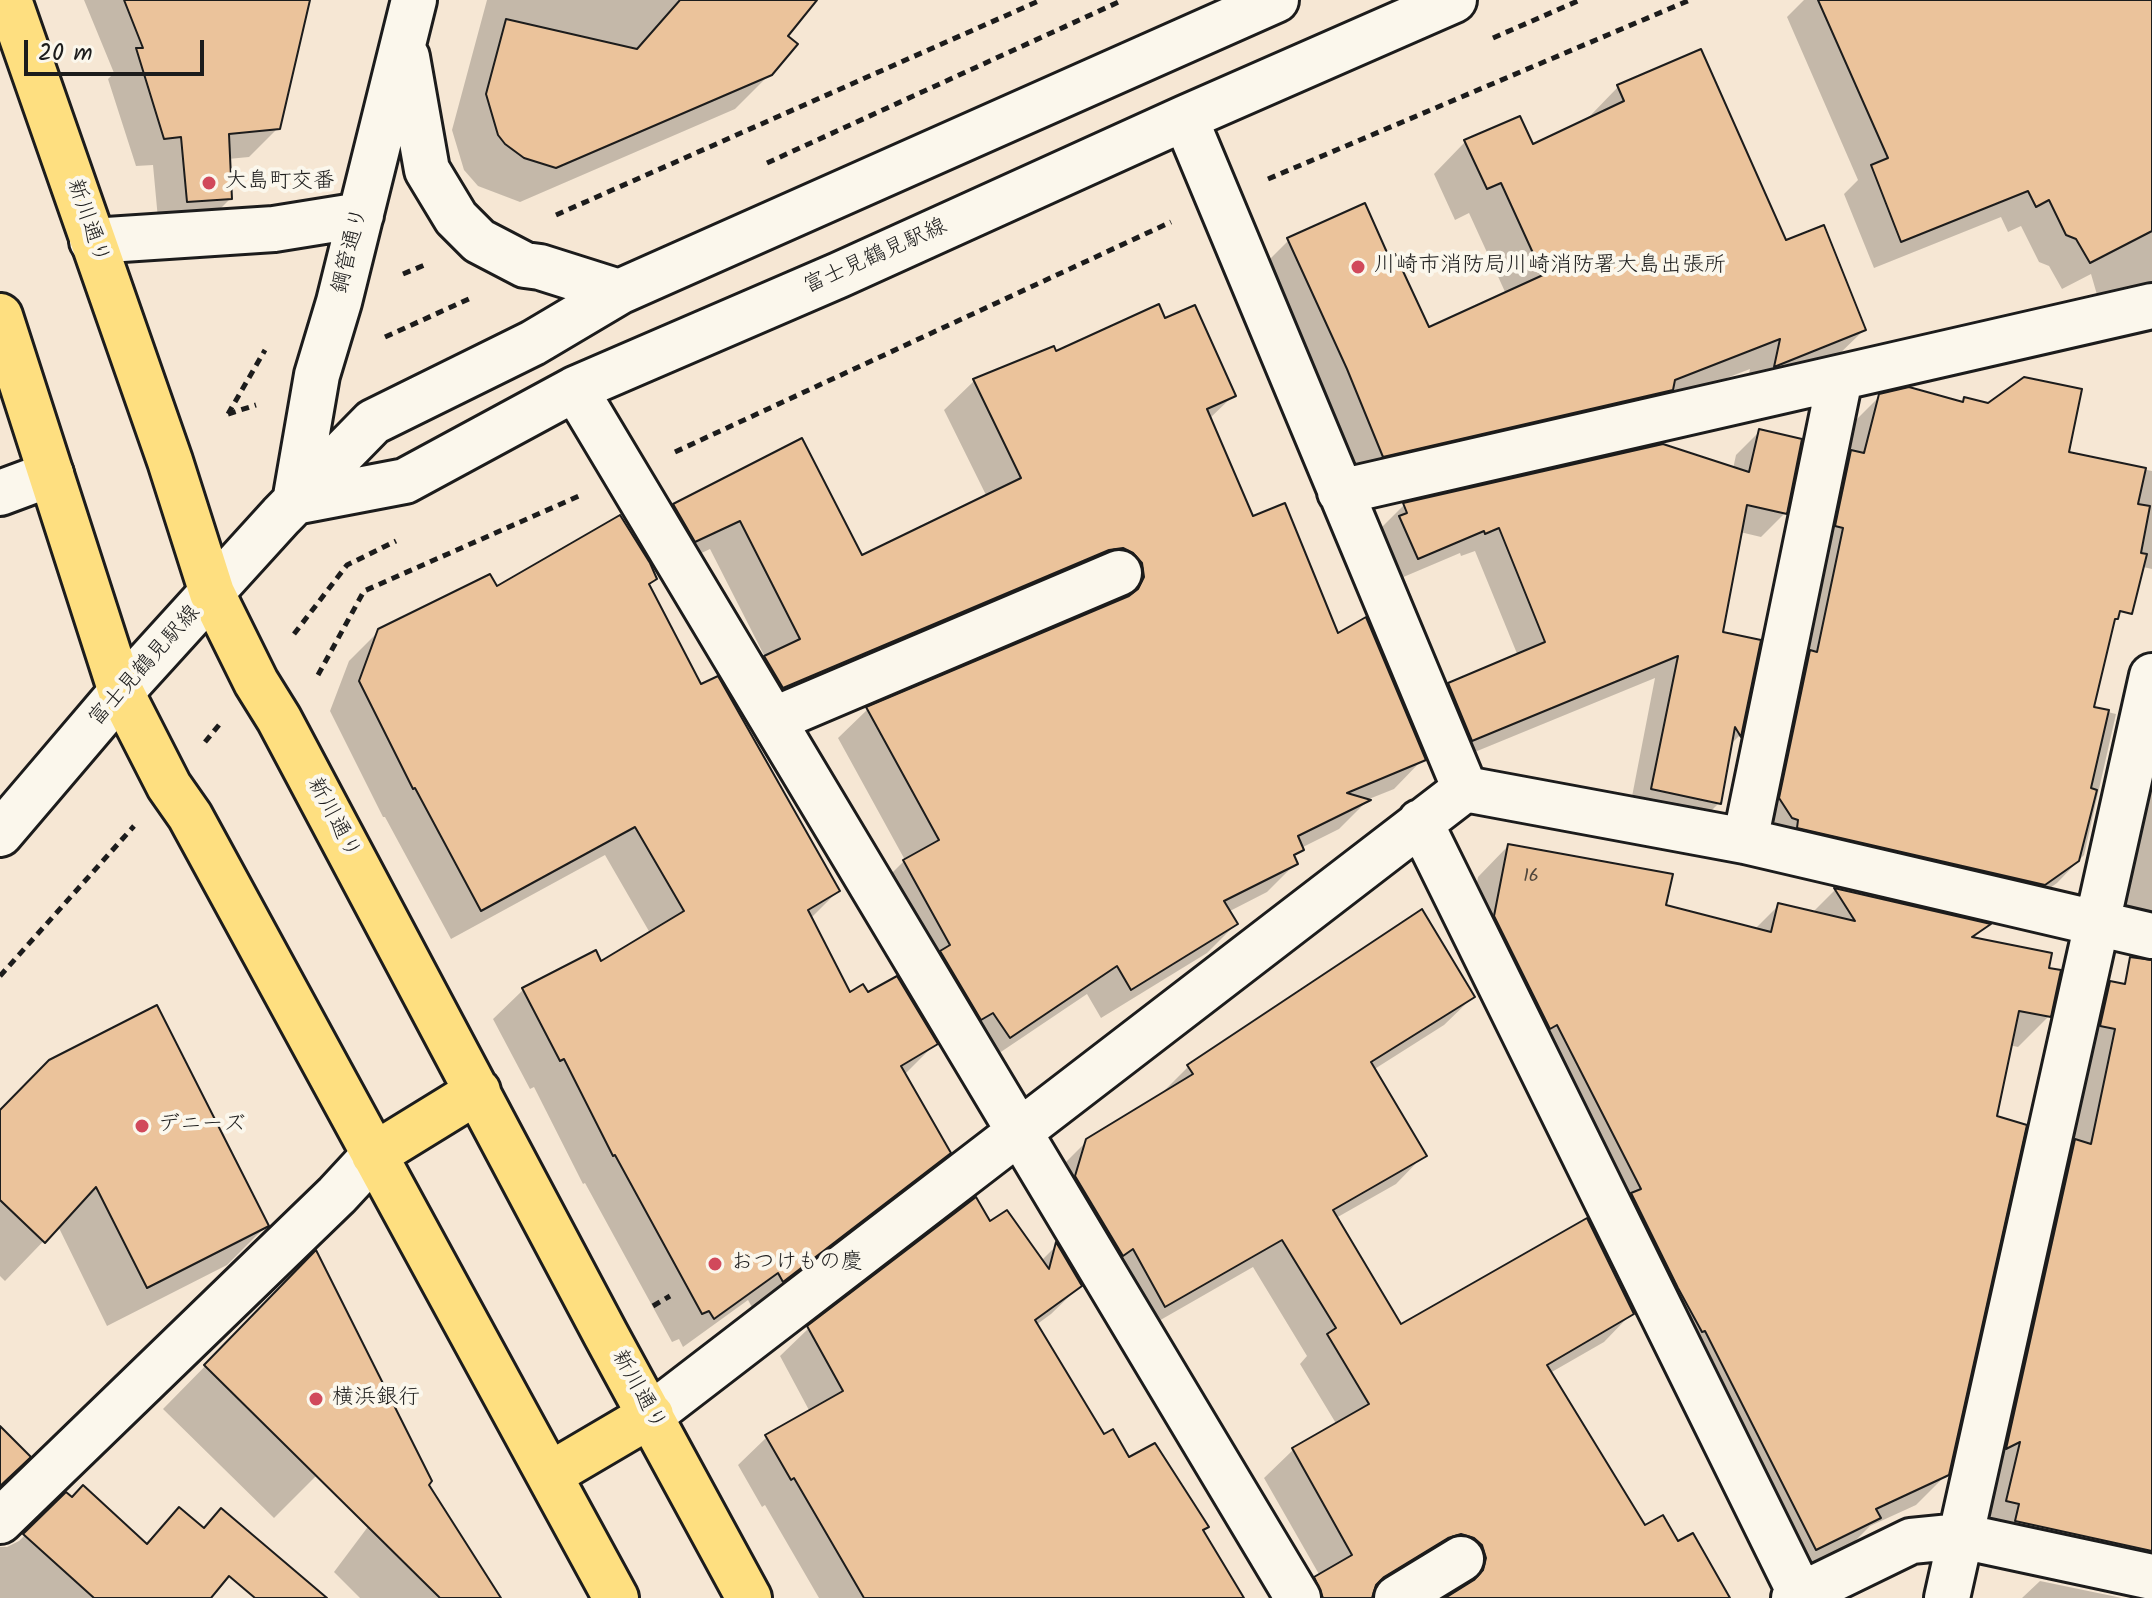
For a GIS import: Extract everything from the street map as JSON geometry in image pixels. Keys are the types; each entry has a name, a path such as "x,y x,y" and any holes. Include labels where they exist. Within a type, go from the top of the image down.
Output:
{"main road":[{"name":"新川通り","path":"9,0 170,461 212,593 256,682 279,719 598,1321 749,1598"},
{"path":"0,316 121,692 169,786 190,816 616,1598"},
{"path":"374,1155 478,1091"},
{"path":"549,1475 651,1415"}],"street":[{"name":"鋼管通り","path":"295,502 317,375 339,302 414,0"},
{"name":"富士見鶴見駅線","path":"0,834 121,692 295,502 373,422 533,343 619,292 1276,0"},
{"name":"富士見鶴見駅線","path":"295,502 405,481 575,389 839,275 1454,0"},
{"path":"405,42 427,170 456,218 479,241 525,265 619,292"},
{"path":"1185,118 1465,789"},
{"path":"92,241 274,229 361,215"},
{"path":"1340,492 2152,306"},
{"path":"1745,841 1840,378"},
{"path":"575,389 1298,1598"},
{"path":"0,493 51,474"},
{"path":"773,720 1119,573"},
{"path":"1947,1598 2152,676"},
{"path":"651,1415 1465,789 1745,841 2152,936"},
{"path":"1420,822 1798,1596 1911,1541 1961,1536 2152,1577"},
{"path":"0,1521 337,1195 374,1155"},
{"path":"1397,1598 1461,1559"}],"path":[{"path":"554,216 1041,0"},
{"path":"318,675 364,591 626,475 1220,200 1690,0"},
{"path":"228,414 269,401"}],"building":[{"path":"124,0 310,0 280,129 229,134 232,199 187,202 181,137 164,139 136,48 143,48"},
{"path":"680,0 817,0 788,36 798,44 772,75 556,168 524,158 505,144 498,135 486,94 506,19 637,49"},
{"path":"1818,0 2152,0 2152,231 2090,263 2076,239 2066,235 2049,200 2036,207 2028,191 1901,242 1871,165 1888,158"},
{"path":"1701,49 1786,240 1824,225 1866,330 1774,367 1780,339 1675,380 1673,390 1383,457 1287,238 1365,203 1389,257 1395,254 1429,327 1543,275 1501,183 1487,189 1464,140 1520,116 1533,144 1624,101 1617,85"},
{"path":"1159,304 1165,318 1195,305 1236,396 1207,409 1253,516 1285,503 1338,633 1366,617 1426,760 1347,793 1371,800 1298,836 1304,850 1294,855 1298,864 1224,901 1238,924 1131,990 1117,966 1010,1038 993,1013 981,1020 940,951 950,945 903,860 939,840 866,707 1129,596 1138,589 1144,577 1142,563 1123,548 1109,550 783,688 764,656 800,639 740,521 695,542 673,504 802,438 862,555 1021,478 973,379 1054,346 1056,351"},
{"path":"2024,377 2082,389 2069,452 2146,468 2138,504 2150,506 2141,553 2147,554 2132,614 2120,611 2118,619 2115,619 2094,707 2109,710 2091,788 2097,790 2079,861 2045,885 1797,828 1798,820 1792,818 1779,798 1810,650 1817,652 1843,528 1835,526 1851,450 1864,453 1879,394 1909,387 1963,402 1964,397 1988,403"},
{"path":"1759,429 1802,439 1787,514 1747,505 1723,632 1761,640 1741,737 1735,727 1721,804 1651,789 1678,656 1472,741 1448,683 1545,642 1499,528 1485,534 1484,531 1418,559 1399,516 1407,513 1403,503 1663,444 1749,472"},
{"path":"620,515 650,563 657,579 649,584 701,684 718,676 840,891 808,910 850,992 863,984 868,992 897,976 938,1044 901,1066 951,1153 783,1282 778,1273 714,1319 709,1311 702,1314 613,1156 564,1059 560,1061 522,988 596,950 601,961 684,911 635,827 481,911 413,789 359,681 378,629 490,574 497,586"},
{"path":"1508,844 1673,874 1666,905 1771,932 1778,903 1855,921 1834,888 1991,924 1972,937 2052,953 2049,968 2061,970 2051,1017 2019,1011 1997,1116 2027,1125 1949,1475 1876,1509 1881,1518 1816,1550 1631,1193 1641,1189 1557,1025 1550,1029 1494,916"},
{"path":"1422,909 1475,997 1371,1062 1427,1156 1333,1210 1401,1324 1587,1218 1634,1314 1547,1365 1645,1525 1663,1515 1678,1541 1693,1533 1730,1598 1445,1598 1474,1580 1483,1570 1486,1558 1482,1545 1474,1538 1461,1534 1448,1538 1384,1577 1376,1585 1372,1598 1323,1598 1314,1577 1352,1555 1292,1448 1369,1404 1327,1334 1336,1328 1282,1240 1165,1307 1133,1249 1123,1256 1075,1176 1086,1139 1193,1074 1187,1065"},
{"path":"2130,957 2152,960 2152,1551 2015,1521 2019,1504 2006,1501 2020,1442 2006,1449 2075,1139 2091,1144 2115,1029 2100,1026 2110,981 2125,984"},
{"path":"157,1005 269,1226 147,1288 96,1187 45,1243 0,1200 0,1110 49,1060"},
{"path":"976,1197 990,1221 1007,1210 1049,1269 1056,1242 1082,1286 1035,1320 1104,1434 1113,1429 1129,1457 1155,1443 1209,1527 1203,1530 1244,1598 864,1598 794,1478 791,1480 765,1435 843,1391 807,1326"},
{"path":"316,1250 432,1481 429,1485 501,1598 440,1598 204,1365"},
{"path":"0,1426 31,1457 0,1486"},
{"path":"83,1485 147,1544 179,1507 204,1528 221,1508 327,1598 255,1598 229,1576 211,1598 94,1598 23,1534 66,1492 72,1497"}],"place":[{"name":"大島町交番","path":"209,183"},
{"name":"川崎市消防局川崎消防署大島出張所","path":"1358,267"},
{"name":"デニーズ","path":"142,1126"},
{"name":"おつけもの慶","path":"715,1264"},
{"name":"横浜銀行","path":"316,1399"}]}
